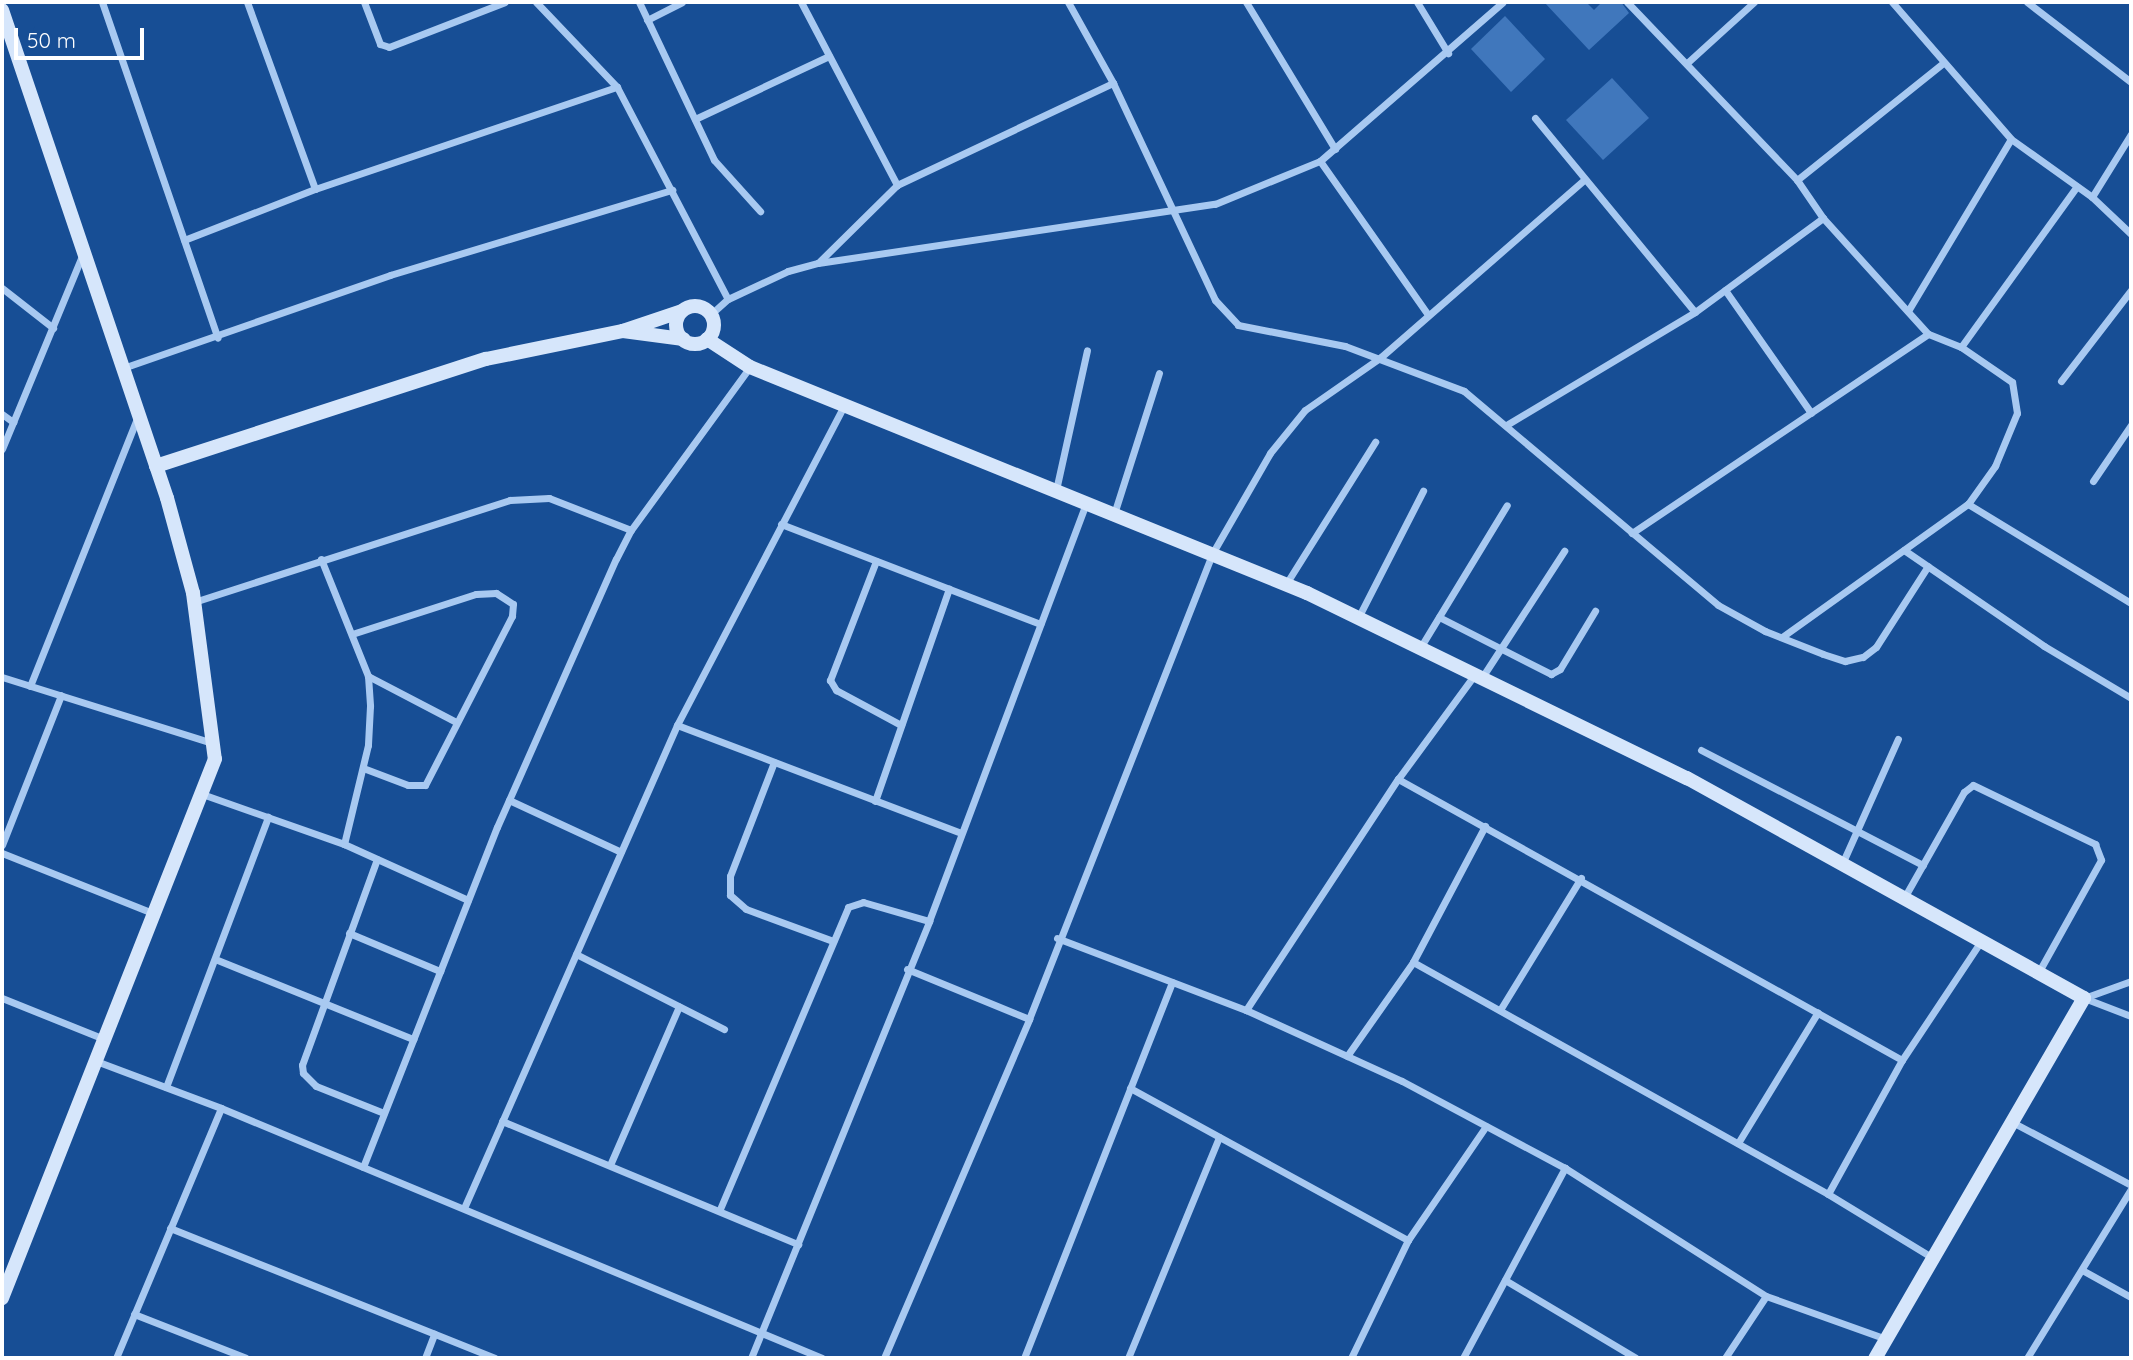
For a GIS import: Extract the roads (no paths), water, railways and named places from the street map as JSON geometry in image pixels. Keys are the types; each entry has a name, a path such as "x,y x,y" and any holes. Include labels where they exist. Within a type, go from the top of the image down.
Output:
{"street":[{"path":"102,2 218,338"},
{"path":"247,2 315,189"},
{"path":"364,2 380,44 389,47 505,2"},
{"path":"536,2 617,87 729,299"},
{"path":"639,2 714,160 760,211"},
{"path":"647,20 682,2"},
{"path":"801,2 897,185"},
{"path":"1068,2 1113,83 1215,300 1238,325 1381,357 1464,391 1508,424 1718,605 1782,637 1845,661 1863,657 1876,647 1928,566"},
{"path":"1246,2 1335,149"},
{"path":"1417,2 1448,53"},
{"path":"710,315 729,299 788,271 818,263 1174,213 1215,204 1320,161 1448,53 1503,2"},
{"path":"1627,2 1797,180 1823,218 1928,334 1961,348 2012,382 2018,401 2013,425 1995,466 1968,504 1782,637"},
{"path":"1687,63 1754,2"},
{"path":"1892,2 1942,64 2011,139 2092,197 2131,234"},
{"path":"2027,2 2131,82"},
{"path":"2,10 156,466 194,602 215,760 2,1298"},
{"path":"695,119 829,56"},
{"path":"1797,180 1942,64"},
{"path":"818,263 897,185 1113,83"},
{"path":"184,240 315,189 617,87"},
{"path":"1535,118 1695,312"},
{"path":"2092,197 2131,134"},
{"path":"1908,311 2011,139"},
{"path":"1320,161 1427,313"},
{"path":"884,1358 1029,1019 1057,938 1212,554 1288,428 1330,392 1381,357 1427,313 1584,180"},
{"path":"1961,348 2077,186"},
{"path":"123,368 218,338 390,275 671,190"},
{"path":"1508,424 1695,312 1823,218"},
{"path":"2,449 84,252"},
{"path":"2,288 52,328"},
{"path":"1725,290 1811,413"},
{"path":"2061,381 2131,290"},
{"path":"156,466 486,359 623,331 697,306 710,315 714,325 708,339 695,344 623,331"},
{"path":"682,311 676,324 683,340"},
{"path":"1632,533 1928,334"},
{"path":"708,339 750,366 1286,584 1476,679 1687,778 2084,998 2131,1016"},
{"path":"1056,490 1087,351"},
{"path":"363,1167 509,800 631,530 750,366"},
{"path":"1114,514 1159,373"},
{"path":"464,1208 677,724 844,404"},
{"path":"2,414 13,422"},
{"path":"30,687 139,414"},
{"path":"2093,481 2131,425"},
{"path":"1286,584 1375,442"},
{"path":"1357,618 1423,491"},
{"path":"194,602 491,504 531,497 566,503 631,530"},
{"path":"751,1358 907,969 929,921 1086,503"},
{"path":"1968,504 2131,603"},
{"path":"1419,649 1507,505"},
{"path":"781,524 1040,624"},
{"path":"1904,550 2044,646 2131,698"},
{"path":"1245,1010 1398,779 1500,650 1564,551"},
{"path":"321,559 368,676 370,728 344,844"},
{"path":"876,561 830,680 836,690 901,725"},
{"path":"875,801 949,589"},
{"path":"352,634 476,594 496,593 511,600 512,616 454,721 425,785 408,785 363,768"},
{"path":"1439,617 1546,674 1555,673 1595,611"},
{"path":"368,676 454,721"},
{"path":"2,677 213,743"},
{"path":"2,845 61,695"},
{"path":"677,724 961,833"},
{"path":"1842,864 1898,739"},
{"path":"1701,750 1923,865"},
{"path":"774,762 730,876 730,895 746,909 833,941"},
{"path":"1398,779 1581,878 1902,1060"},
{"path":"1903,898 1964,792 1973,785 2095,844 2101,860 2038,972"},
{"path":"202,794 344,844 468,900"},
{"path":"509,800 621,852"},
{"path":"166,1087 268,817"},
{"path":"1347,1056 1413,962 1485,825"},
{"path":"2,853 154,914"},
{"path":"377,859 304,1053 303,1073 316,1086 384,1113"},
{"path":"1500,1010 1581,878"},
{"path":"720,1209 848,907 857,902 929,921"},
{"path":"349,933 440,971"},
{"path":"1057,938 1245,1010 1347,1056 1565,1168 1766,1296 1887,1340"},
{"path":"1828,1194 1902,1060 1981,941"},
{"path":"576,954 724,1029"},
{"path":"215,959 413,1039"},
{"path":"1413,962 1828,1194 1933,1258"},
{"path":"907,969 1029,1019"},
{"path":"1875,1358 2084,998 2131,981"},
{"path":"1024,1358 1172,982"},
{"path":"2,998 104,1039"},
{"path":"610,1165 679,1006"},
{"path":"1738,1143 1818,1012"},
{"path":"96,1060 221,1108 822,1358"},
{"path":"1130,1088 1408,1240"},
{"path":"116,1358 221,1108"},
{"path":"502,1121 720,1209 798,1244"},
{"path":"2012,1122 2131,1187 2027,1358"},
{"path":"1352,1358 1408,1240 1486,1126"},
{"path":"1128,1358 1219,1137"},
{"path":"1463,1358 1565,1168"},
{"path":"170,1228 495,1358"},
{"path":"2082,1270 2131,1297"},
{"path":"1505,1280 1636,1358"},
{"path":"1725,1358 1766,1296"},
{"path":"134,1314 246,1358"},
{"path":"425,1358 434,1334"},
{"path":"218,1358 222,1349"}]}
